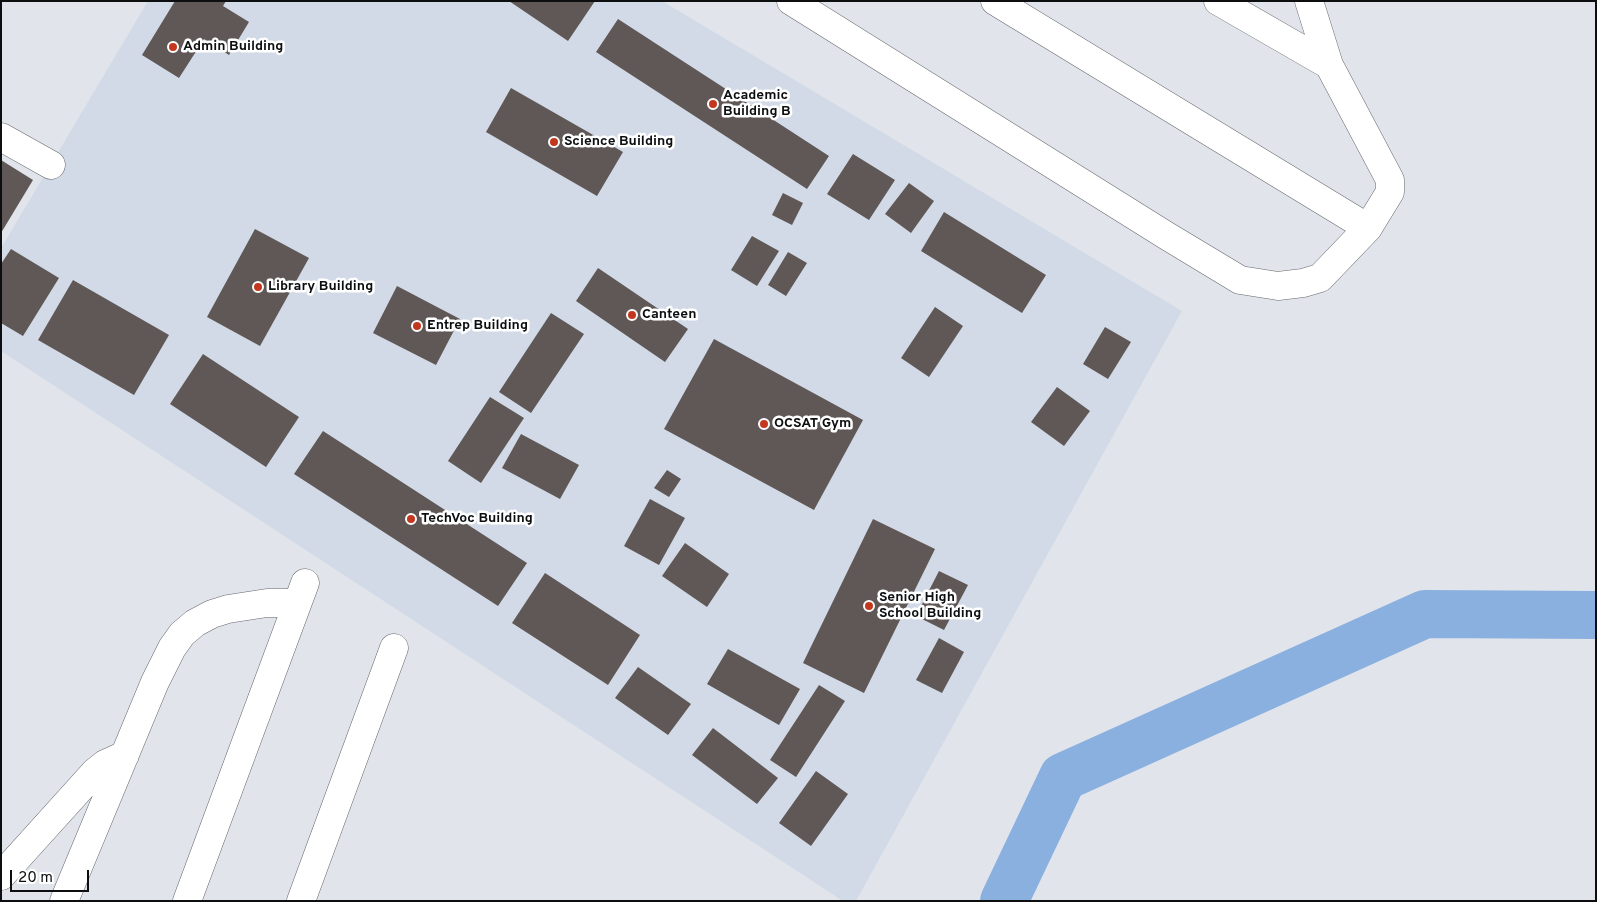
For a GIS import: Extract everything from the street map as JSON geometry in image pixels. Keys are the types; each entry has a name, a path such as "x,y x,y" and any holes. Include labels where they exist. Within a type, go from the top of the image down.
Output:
{"street":[{"path":"791,1 1166,236 1240,280 1278,286 1303,283 1320,278 1368,228 1390,192 1390,180 1329,65 1309,1"},
{"path":"995,1 1368,228"},
{"path":"1218,1 1329,65"},
{"path":"1,137 51,165"},
{"path":"64,901 172,648 189,629 212,614 228,609 267,603 301,593 187,901"},
{"path":"301,901 394,648"},
{"path":"1,876 104,764 125,755"}],"shaded area":[{"path":"148,1 662,1 1182,311 856,901 843,901 1,351 1,248"}],"building":[{"name":"Admin Building","path":"175,1 226,1 223,6 249,22 229,55 204,39 179,78 142,55"},
{"path":"509,1 595,1 568,41"},
{"name":"Academic Building B","path":"618,19 829,156 807,189 596,52"},
{"name":"Science Building","path":"511,88 623,152 597,196 486,132"},
{"path":"853,154 895,180 869,220 827,194"},
{"path":"1,160 33,180 1,233"},
{"path":"909,183 934,201 911,233 885,214"},
{"path":"783,193 803,203 792,225 772,215"},
{"path":"944,212 1046,275 1022,313 921,251"},
{"name":"Library Building","path":"255,229 309,258 260,346 207,317"},
{"path":"752,236 779,251 757,286 731,270"},
{"path":"11,249 59,278 23,336 1,323 1,264"},
{"path":"788,252 807,263 786,296 768,285"},
{"name":"Canteen","path":"598,268 688,329 665,362 576,301"},
{"path":"73,280 169,335 134,395 38,340"},
{"name":"Entrep Building","path":"397,286 460,319 436,365 373,333"},
{"path":"935,307 963,326 929,377 901,358"},
{"path":"551,313 584,334 531,413 499,392"},
{"path":"1105,327 1131,342 1108,379 1083,364"},
{"name":"OCSAT Gym","path":"714,339 863,420 814,510 664,429"},
{"path":"203,354 299,417 266,467 170,404"},
{"path":"1057,387 1090,411 1064,446 1031,422"},
{"path":"490,397 524,418 481,483 448,461"},
{"name":"TechVoc Building","path":"323,431 527,563 498,606 294,474"},
{"path":"521,434 579,465 560,499 502,468"},
{"path":"667,470 681,479 669,497 654,488"},
{"path":"650,499 685,518 659,565 624,546"},
{"name":"Senior High School Building","path":"873,519 935,549 864,693 803,663"},
{"path":"685,543 729,574 707,607 662,576"},
{"path":"939,571 968,585 944,630 916,616"},
{"path":"545,573 640,635 608,685 512,623"},
{"path":"939,638 964,652 942,693 916,680"},
{"path":"728,649 800,689 779,725 707,684"},
{"path":"638,667 691,704 668,735 615,698"},
{"path":"819,685 845,701 796,777 770,760"},
{"path":"713,728 778,778 757,804 692,755"},
{"path":"816,771 848,794 811,846 779,823"}],"waterway":[{"path":"1004,901 1063,777 1425,614 1596,615"}],"place":[{"name":"Admin Building","path":"173,47"},
{"name":"Academic Building B","path":"713,104"},
{"name":"Science Building","path":"554,142"},
{"name":"Library Building","path":"258,287"},
{"name":"Canteen","path":"632,315"},
{"name":"Entrep Building","path":"417,326"},
{"name":"OCSAT Gym","path":"764,424"},
{"name":"TechVoc Building","path":"411,519"},
{"name":"Senior High School Building","path":"869,606"}]}
